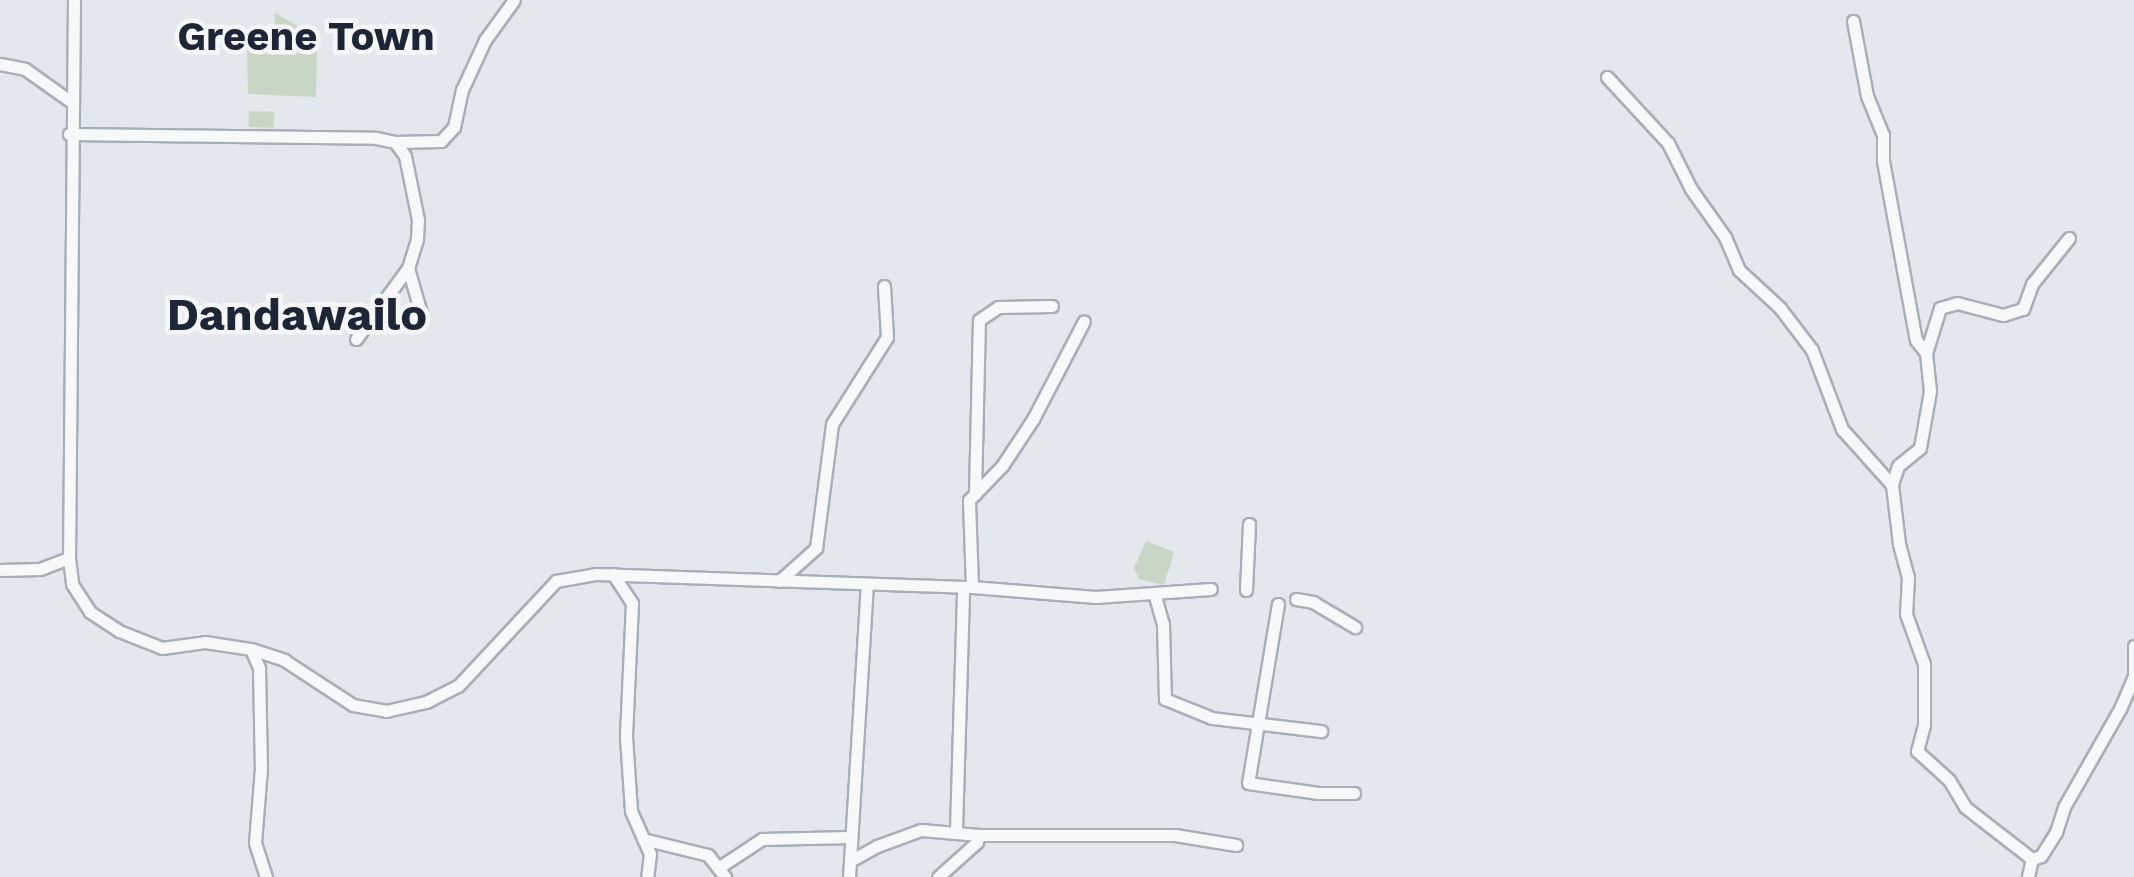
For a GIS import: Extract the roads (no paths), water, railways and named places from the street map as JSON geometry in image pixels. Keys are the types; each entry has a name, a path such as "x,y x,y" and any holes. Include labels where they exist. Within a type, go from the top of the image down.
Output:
{"street":[{"path":"74,0 68,558 72,584 90,612 119,631 162,648 205,642 252,649 284,660 353,705 386,711 426,702 458,686 556,581 613,574 967,587 1096,597 1211,589"},
{"path":"70,134 441,141 454,127 470,74 486,40 514,0"},
{"path":"1853,20 1867,96 1883,134 1883,161 1916,340 1926,353"},
{"path":"0,64 25,69 70,100"},
{"path":"1606,77 1668,142 1691,189 1725,237 1739,270 1780,308 1812,350 1842,430 1892,485"},
{"path":"356,338 408,268 418,220 405,156 395,142"},
{"path":"2069,238 2032,284 2023,308 2003,316 1957,303 1940,308 1926,353 1930,391 1920,448 1898,466 1892,485 1898,544 1908,577 1906,614 1924,664 1924,726 1917,751 1949,780 1965,807 2032,858 2041,856 2120,709 2134,676 2134,646"},
{"path":"408,268 422,313"},
{"path":"779,581 816,548 832,424 887,337 884,286"},
{"path":"974,494 980,320 998,307 1052,306"},
{"path":"956,830 969,500 1002,466 1034,419 1084,321"},
{"path":"1246,590 1249,524"},
{"path":"0,570 40,569 68,558"},
{"path":"613,574 632,603 626,737 632,811 650,854 647,877"},
{"path":"849,877 867,586"},
{"path":"1154,593 1163,624 1165,699 1212,718 1260,720 1321,732"},
{"path":"1296,599 1312,602 1354,627"},
{"path":"1278,604 1248,783 1318,793 1354,793"},
{"path":"252,649 259,668 260,702 255,843 266,877"},
{"path":"850,861 921,830 956,830 979,835 1175,835 1236,846"},
{"path":"938,877 977,842 979,835"},
{"path":"643,839 708,855 722,873 762,839 851,837"},
{"path":"2028,877 2032,858"}],"district":[{"name":"Greene Town","path":"306,37"},
{"name":"Dandawailo","path":"297,315"}]}
